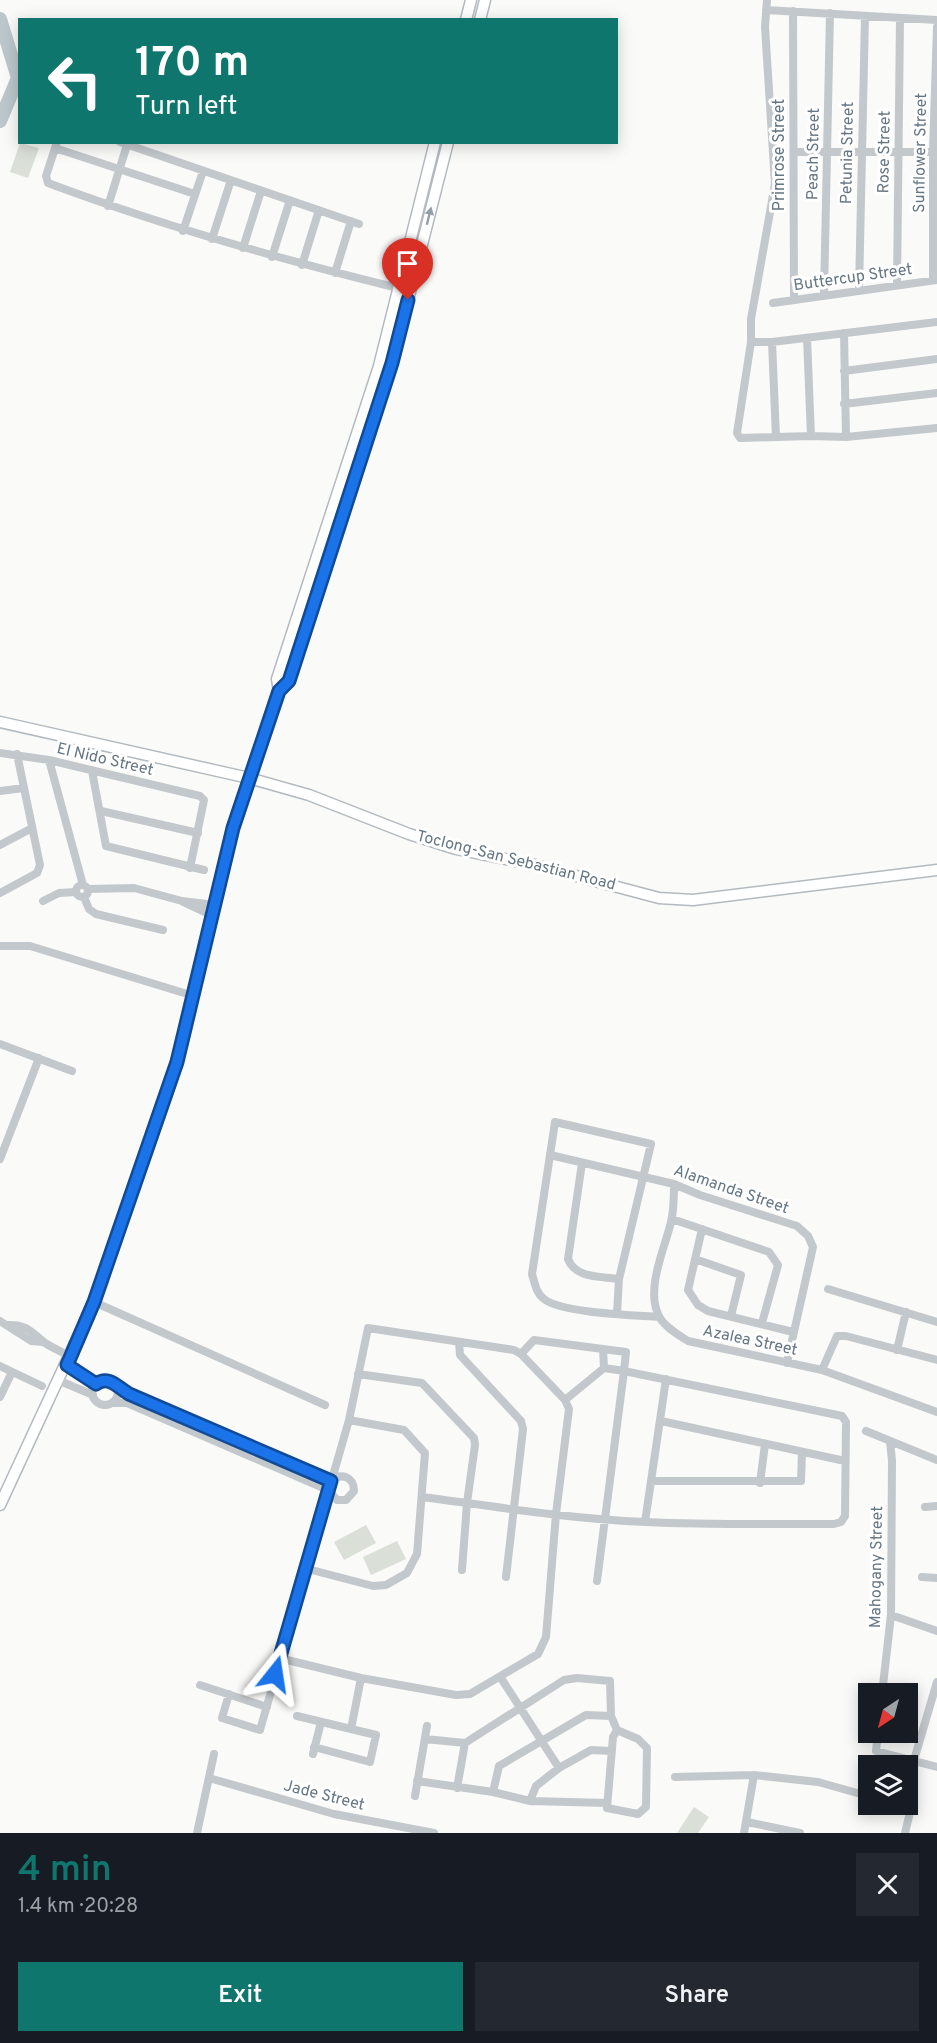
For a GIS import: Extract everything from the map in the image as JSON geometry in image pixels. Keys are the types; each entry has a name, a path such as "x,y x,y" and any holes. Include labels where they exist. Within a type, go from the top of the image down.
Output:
{"main road":[{"path":"466,18 471,0"},
{"path":"480,18 485,0"},
{"path":"279,691 277,679 379,366 434,144"},
{"path":"0,1505 60,1381 94,1302 168,1093 194,996 233,828 279,691 289,681 392,363 448,144"},
{"path":"427,173 440,177"},
{"name":"Toclong-San Sebastian Road","path":"0,722 249,778 309,795 409,834 456,849 531,864 659,898 693,900 937,870"}],"street":[{"path":"767,0 765,27 775,184 751,319 751,342 737,433 741,438 846,437 937,428"},
{"path":"766,10 937,20"},
{"name":"Primrose Street","path":"793,11 794,300"},
{"name":"Peach Street","path":"824,295 830,13"},
{"name":"Petunia Street","path":"859,291 866,16"},
{"name":"Rose Street","path":"897,285 900,19"},
{"name":"Sunflower Street","path":"935,280 937,27"},
{"path":"108,206 120,170 123,144 359,224"},
{"path":"195,194 120,170 56,145 46,176 48,183 183,231 302,265 398,288"},
{"path":"794,152 935,152"},
{"path":"183,231 203,171"},
{"path":"212,239 231,180"},
{"path":"243,248 261,190"},
{"path":"272,257 290,200"},
{"path":"302,265 319,210"},
{"path":"335,273 351,221"},
{"name":"Buttercup Street","path":"772,303 935,280"},
{"path":"751,342 772,342 937,322"},
{"path":"844,333 846,437"},
{"path":"807,338 811,436"},
{"path":"772,342 776,437"},
{"path":"844,370 937,359"},
{"path":"844,404 937,393"},
{"name":"El Nido Street","path":"0,753 49,760 203,798 198,833"},
{"path":"0,893 37,873 40,865 17,754"},
{"path":"49,760 86,887 84,897 89,909 96,914 163,930"},
{"path":"92,771 106,846 204,870"},
{"path":"0,791 24,788"},
{"path":"101,811 198,833 190,868"},
{"path":"0,845 32,828"},
{"path":"76,892 77,888 86,887 134,888 214,911"},
{"path":"44,901 59,893 76,892 84,897"},
{"path":"0,946 30,946 194,996"},
{"path":"0,1044 72,1071"},
{"path":"0,1159 39,1058"},
{"path":"617,1313 619,1279 651,1143 555,1122 532,1274 536,1290 545,1300 562,1307 617,1313 659,1317 655,1292 656,1271 672,1219 674,1184"},
{"name":"Alamanda Street","path":"550,1155 674,1184 797,1226 808,1236 813,1247 787,1363"},
{"path":"582,1162 568,1259 572,1268 578,1273 619,1279"},
{"path":"672,1219 769,1252 778,1265 762,1323"},
{"path":"702,1229 688,1290 698,1305 708,1311 793,1332"},
{"path":"695,1259 741,1275 731,1316"},
{"path":"828,1289 937,1322"},
{"path":"94,1302 325,1405"},
{"path":"897,1350 906,1312"},
{"name":"Azalea Street","path":"659,1317 672,1331 688,1341 822,1370 937,1412"},
{"path":"0,1321 8,1325 16,1334 31,1341 44,1342 96,1384"},
{"path":"229,1694 222,1718 260,1730 267,1707 279,1658 304,1568 349,1420 368,1328 514,1350 521,1354 565,1400 570,1416 556,1514 546,1637 538,1654 501,1678 470,1694 456,1695 361,1678 279,1658"},
{"path":"822,1370 837,1336 846,1336 937,1360"},
{"path":"521,1354 534,1340 626,1352 597,1581"},
{"path":"459,1342 460,1355 522,1421 523,1429 506,1577"},
{"path":"603,1349 604,1368"},
{"path":"0,1366 42,1386"},
{"path":"423,1497 556,1514 645,1522 834,1524 841,1522 844,1516 846,1422 837,1413 604,1368 565,1400"},
{"path":"0,1397 12,1372"},
{"path":"358,1374 422,1383 469,1430 475,1445 467,1503 462,1570"},
{"path":"645,1522 666,1379"},
{"path":"96,1384 107,1380 117,1387 331,1481"},
{"path":"60,1381 93,1395 100,1404 127,1403 328,1490 333,1498 341,1501 350,1498 354,1491 353,1483 347,1477 339,1476 331,1481"},
{"path":"93,1395 96,1384"},
{"path":"112,1403 118,1394 117,1387"},
{"path":"304,1568 373,1586 386,1585 407,1573 417,1554 427,1461 421,1446 404,1430 396,1426 349,1420"},
{"path":"661,1421 845,1461"},
{"path":"866,1431 937,1460"},
{"name":"Mahogany Street","path":"883,1683 891,1615 892,1461 890,1442"},
{"path":"760,1483 765,1444"},
{"path":"652,1481 760,1483 801,1481 802,1452"},
{"path":"925,1507 937,1506"},
{"path":"922,1577 937,1578"},
{"path":"891,1615 937,1631"},
{"path":"351,1729 361,1678"},
{"path":"501,1678 559,1768"},
{"path":"425,1739 465,1743 564,1680 577,1678 610,1682 611,1716 617,1730 638,1739 647,1748 646,1808 638,1814 608,1808 611,1751 613,1737 617,1730"},
{"path":"915,1755 937,1682"},
{"path":"200,1685 267,1707"},
{"path":"493,1792 498,1766 586,1715 611,1716"},
{"path":"297,1716 375,1735 370,1762 313,1750 321,1722"},
{"path":"415,1796 427,1726"},
{"path":"457,1788 465,1743"},
{"path":"877,1743 876,1751 893,1755"},
{"path":"530,1801 536,1786 559,1768 591,1750 611,1751"},
{"path":"197,1833 214,1754"},
{"path":"918,1761 937,1767"},
{"path":"675,1777 754,1775 818,1782 858,1793"},
{"path":"744,1833 754,1775"},
{"name":"Jade Street","path":"209,1778 334,1814 434,1833"},
{"path":"417,1781 493,1792 530,1801 607,1803"},
{"path":"905,1833 909,1815"},
{"path":"747,1822 800,1833"}],"shaded area":[{"path":"20,144 39,148 28,178 10,172"},
{"path":"366,1525 376,1543 344,1560 334,1542"},
{"path":"397,1541 406,1559 371,1575 363,1557"},
{"path":"694,1807 709,1817 698,1833 677,1833"}],"waterway":[{"path":"0,19 18,78 0,121"}],"route":[{"path":"275,1674 331,1481 129,1394 111,1381 103,1380 96,1384 67,1365 94,1302 168,1093 233,828 279,691 289,681 368,440 392,363 408,300"}]}
